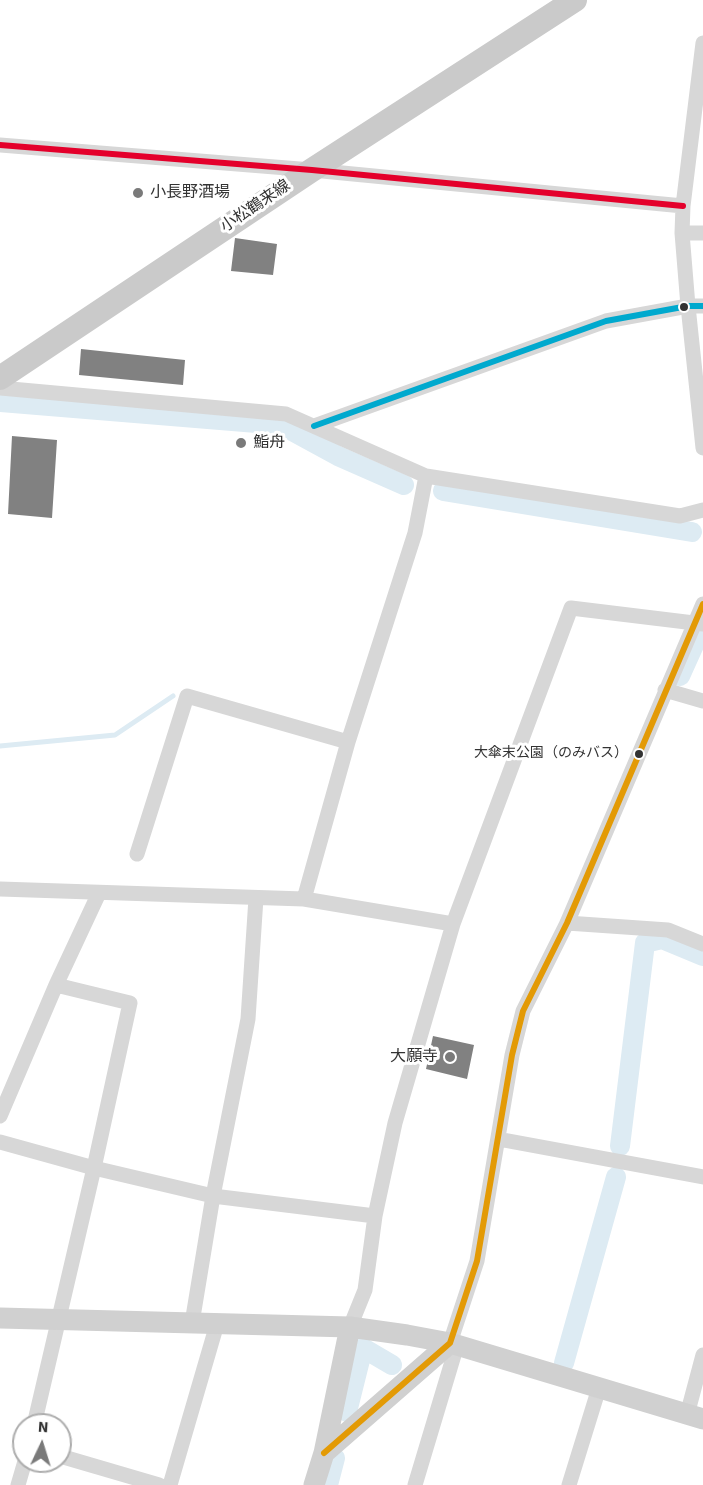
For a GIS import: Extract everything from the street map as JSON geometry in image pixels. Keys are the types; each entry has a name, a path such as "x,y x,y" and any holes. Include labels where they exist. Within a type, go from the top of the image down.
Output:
{"main road":[{"name":"小松鶴来線","path":"0,378 312,170 575,0"}],"street":[{"path":"703,43 697,146 683,206 682,233 695,306 703,448"},
{"path":"0,145 312,170 683,206"},
{"path":"682,233 703,233"},
{"path":"314,426 606,321 695,306"},
{"path":"0,388 286,414 426,476 680,516 703,510"},
{"path":"304,899 348,742 415,533 426,476"},
{"path":"415,1485 477,1261 512,1055 523,1011 567,923 664,690 698,624 703,604"},
{"path":"314,1485 324,1453 350,1327 365,1290 375,1216 395,1123 453,924 571,608 698,624"},
{"path":"664,690 703,701"},
{"path":"137,854 188,696 348,742"},
{"path":"0,889 304,899 453,924"},
{"path":"0,1116 56,985 99,893"},
{"path":"192,1323 213,1196 248,1019 256,898"},
{"path":"567,923 668,930 703,944"},
{"path":"37,1413 130,1003 56,985"},
{"path":"498,1139 703,1176"},
{"path":"0,1142 94,1168 213,1196 375,1216"},
{"path":"0,1318 350,1327 453,1344 695,1417 703,1355"},
{"path":"170,1485 217,1324"},
{"path":"324,1453 453,1344"},
{"path":"569,1485 599,1388"},
{"path":"72,1460 159,1485"}],"building":[{"path":"235,238 277,244 273,275 231,271"},
{"path":"81,349 185,360 183,385 79,375"},
{"path":"12,436 57,440 52,518 8,514"},
{"name":"大願寺","path":"433,1036 474,1045 467,1079 426,1069"}],"waterway":[{"path":"0,402 281,425 338,456 404,485"},
{"path":"443,491 692,532"},
{"path":"680,676 700,632 703,632"},
{"path":"0,746 115,735 173,696"},
{"path":"620,1146 645,943 662,939 703,956"},
{"path":"564,1363 616,1177"},
{"path":"347,1412 363,1348 392,1365"},
{"path":"328,1485 335,1458"}],"transit line":[{"path":"0,145 312,170 683,206"},
{"path":"314,426 606,321 688,306 703,306"},
{"path":"324,1453 450,1343 477,1261 512,1055 523,1011 567,923 703,604"}],"place":[{"name":"小長野酒場","path":"138,193"},
{"name":"鮨舟","path":"241,443"},
{"name":"大傘末公園（のみバス）","path":"639,754"},
{"name":"大願寺","path":"450,1057"}]}
